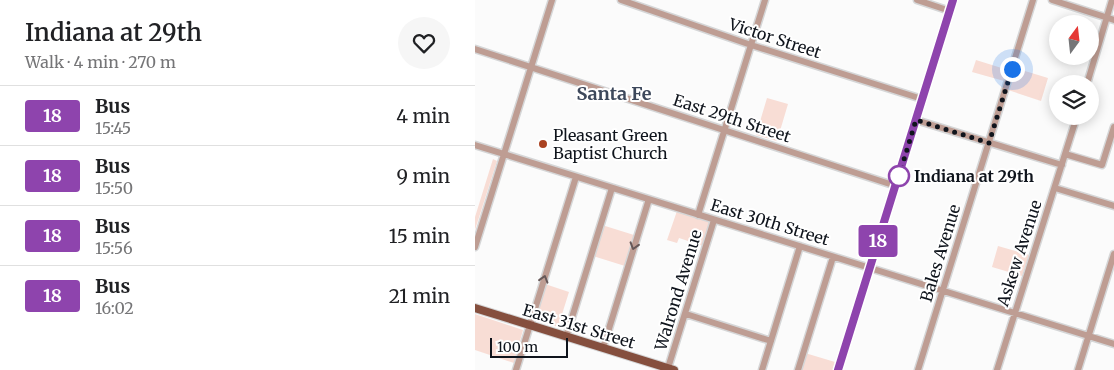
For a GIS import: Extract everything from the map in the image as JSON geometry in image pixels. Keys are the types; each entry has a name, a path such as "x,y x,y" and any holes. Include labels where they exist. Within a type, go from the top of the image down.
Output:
{"main road":[{"name":"East 31st Street","path":"475,308 671,369"}],"street":[{"path":"475,247 552,0"},
{"name":"Victor Street","path":"621,0 751,45 923,100"},
{"name":"Walrond Avenue","path":"698,215 765,0"},
{"path":"917,0 950,11"},
{"path":"838,370 953,0"},
{"name":"Bales Avenue","path":"919,370 1033,0"},
{"path":"1052,0 1071,3 1110,18"},
{"path":"1090,75 1110,18 1112,0"},
{"name":"East 29th Street","path":"475,49 896,186"},
{"path":"916,120 1062,165"},
{"name":"Askew Avenue","path":"997,370 1074,125"},
{"path":"1065,154 1102,165 1114,127"},
{"name":"East 30th Street","path":"475,145 1114,344"},
{"path":"516,370 576,177"},
{"path":"566,337 612,188"},
{"path":"1055,188 1114,206"},
{"path":"603,348 649,199"},
{"name":"Walrond Avenue","path":"671,369 714,220"},
{"path":"761,370 800,246"},
{"path":"1078,370 1114,254"},
{"path":"798,370 833,256"},
{"path":"686,314 771,341"}],"shaded area":[{"path":"976,60 1008,70 1004,81 972,72"},
{"path":"1015,68 1048,78 1041,101 1008,90"},
{"path":"767,98 788,104 777,141 756,135"},
{"path":"493,159 497,161 475,230 475,217"},
{"path":"677,211 710,222 703,246 679,238 677,243 667,240"},
{"path":"602,225 634,235 625,266 593,256"},
{"path":"998,246 1029,255 1022,276 992,267"},
{"path":"545,284 569,292 558,327 535,319"},
{"path":"475,314 523,330 514,363 475,350"},
{"path":"805,353 835,362 833,370 799,370"}],"bus line":[{"name":"18","path":"838,370 953,0"}],"place":[{"name":"Pleasant Green Baptist Church","path":"543,144"},
{"name":"Indiana at 29th","path":"899,176"}],"district":[{"name":"Santa Fe","path":"614,93"}],"route":[{"path":"899,176 916,120 989,143 1012,69"}]}
